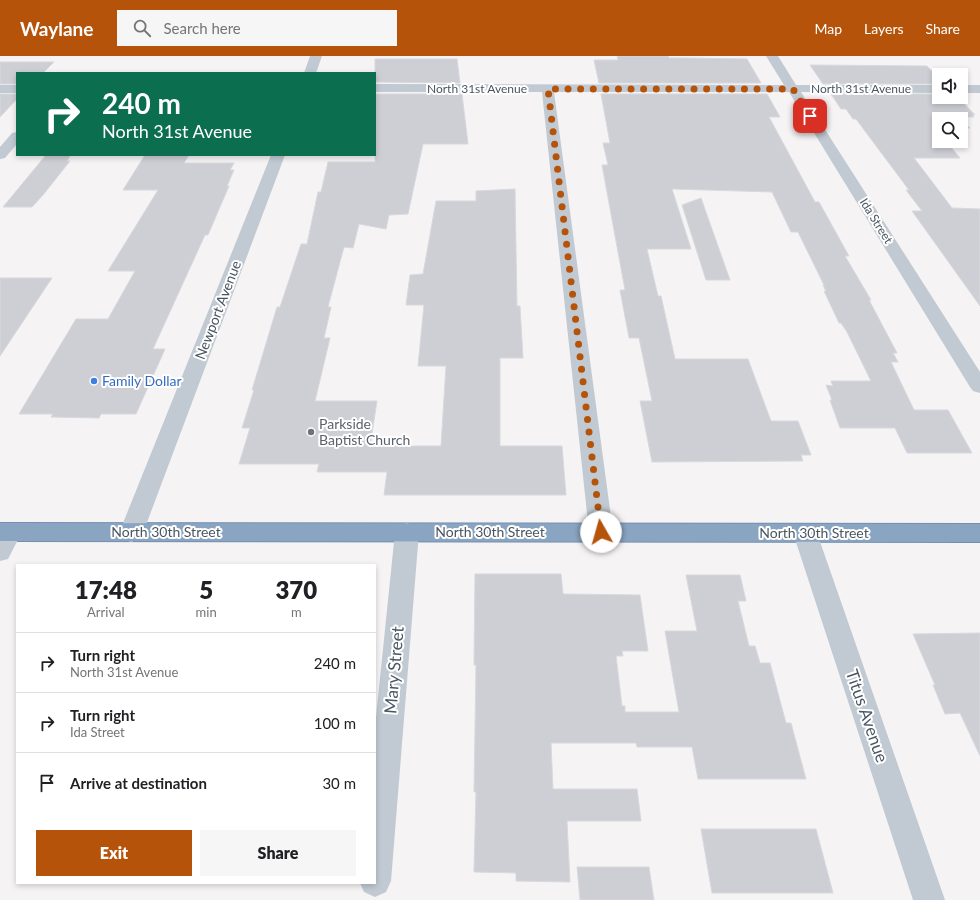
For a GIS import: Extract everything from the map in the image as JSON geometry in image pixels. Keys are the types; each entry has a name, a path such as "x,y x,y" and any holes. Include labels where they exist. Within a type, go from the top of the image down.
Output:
{"highway":[{"name":"North 30th Street","path":"3,539 132,533 980,533"}],"street":[{"path":"310,72 316,56"},
{"name":"Ida Street","path":"772,56 980,387"},
{"name":"North 31st Avenue","path":"376,88 932,89"},
{"path":"0,89 16,89"},
{"path":"548,89 601,532"},
{"path":"968,89 980,89"},
{"path":"0,155 16,137"},
{"name":"Newport Avenue","path":"132,533 278,156"},
{"name":"Mary Street","path":"376,871 407,532"},
{"name":"Titus Avenue","path":"805,533 930,900"},
{"name":"Mary Street","path":"373,900 375,884"}],"building":[{"path":"617,56 747,59 761,83 599,83 594,60 618,60"},
{"path":"375,59 457,59 460,83 376,82"},
{"path":"0,62 54,62 44,72 16,72 16,84 0,84"},
{"path":"810,65 927,66 932,71 932,84 823,84"},
{"path":"0,94 16,94 16,100 0,117"},
{"path":"376,94 462,94 468,144 423,144 408,214 389,215 386,229 359,224 353,248 344,247 328,307 331,307 324,338 330,338 315,401 377,401 370,446 441,446 446,366 418,366 424,305 406,305 410,275 423,274 436,201 476,201 476,191 515,189 517,306 520,306 523,358 500,358 500,446 562,446 566,495 384,495 387,472 317,472 319,464 239,464 250,428 242,428 254,390 252,390 277,307 280,307 301,244 307,244 318,192 321,192 328,162 375,162"},
{"path":"601,94 767,94 780,117 769,117 815,202 819,202 849,256 845,256 871,300 869,300 897,353 893,353 898,362 891,362 914,410 948,410 972,453 907,453 895,428 840,428 826,385 833,386 831,381 871,381 847,332 841,323 839,323 824,291 826,291 824,285 798,232 791,232 772,192 672,189 691,249 647,249 658,296 661,296 675,359 748,359 771,421 798,421 811,455 801,455 803,461 652,462 640,401 652,401 639,338 629,338 620,290 625,290 602,165 608,165 603,143 610,143"},
{"path":"831,94 932,94 932,104 965,104 975,115 972,115 974,117 968,117 968,112 932,112 932,148 952,148 960,158 914,158 952,208 980,209 980,306 912,211 922,211 906,190 909,190 856,119 853,119 846,109 841,109"},
{"path":"45,156 70,156 67,161 70,161 32,207 3,207"},
{"path":"144,156 188,156 184,163 234,163 230,170 234,170 227,186 229,186 208,235 205,235 153,349 165,349 136,414 101,414 99,418 51,417 53,414 19,414 76,319 108,319 135,271 108,271 158,190 123,190"},
{"path":"701,198 730,280 706,280 682,205"},
{"path":"0,278 52,278 0,356"},
{"path":"475,574 561,574 563,594 640,595 648,651 622,651 623,656 616,656 622,706 625,706 625,712 679,712 665,631 697,631 686,575 740,575 746,601 738,601 749,646 755,646 760,663 770,663 786,723 791,723 806,779 698,779 692,747 637,747 636,743 551,743 553,789 637,789 641,821 567,821 570,882 516,881 516,873 474,872 476,792 474,792 476,665 474,665"},
{"path":"980,633 980,756 960,713 945,714 933,685 935,685 913,634"},
{"path":"701,829 816,829 833,893 712,893"},
{"path":"577,867 649,867 654,900 580,900"}],"place":[{"name":"Family Dollar","path":"94,381"},
{"name":"Parkside Baptist Church","path":"311,432"}],"route":[{"path":"601,532 548,89 793,89 810,116"}]}
